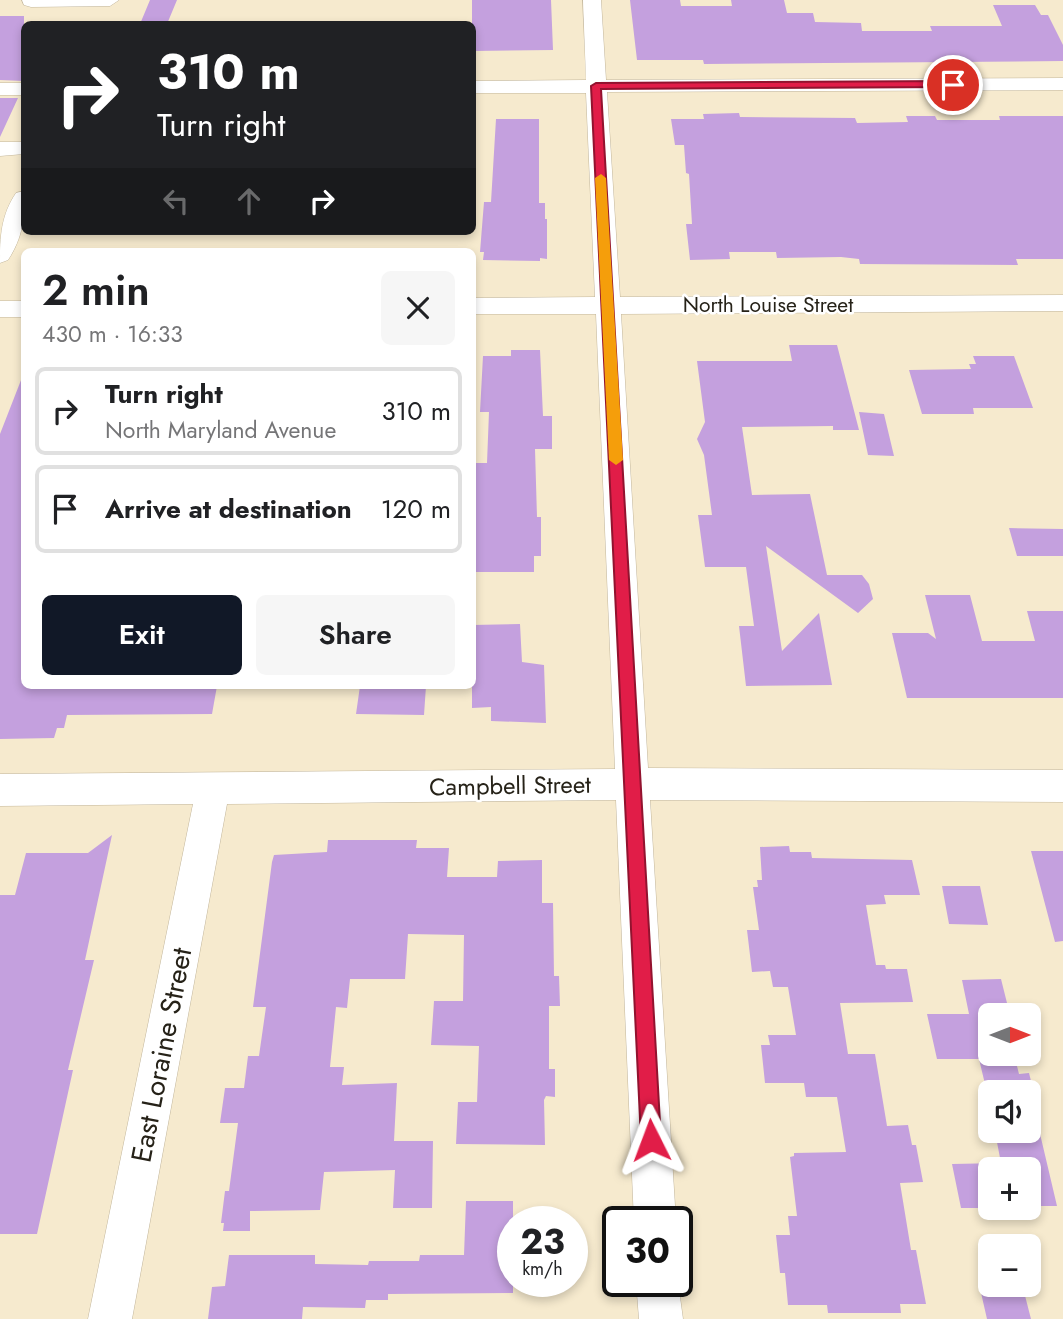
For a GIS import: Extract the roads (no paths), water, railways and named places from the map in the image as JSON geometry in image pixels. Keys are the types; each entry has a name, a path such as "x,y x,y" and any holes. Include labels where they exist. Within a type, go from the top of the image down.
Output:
{"street":[{"path":"31,1 111,0 102,21"},
{"path":"592,0 654,1206"},
{"path":"476,87 1063,84"},
{"path":"0,89 21,89"},
{"path":"0,149 21,148"},
{"path":"0,256 21,205"},
{"name":"North Louise Street","path":"476,306 1063,303"},
{"path":"0,309 21,309"},
{"name":"Campbell Street","path":"0,790 633,784 1063,786"},
{"name":"East Loraine Street","path":"110,1319 213,790"},
{"path":"659,1297 660,1319"}]}
